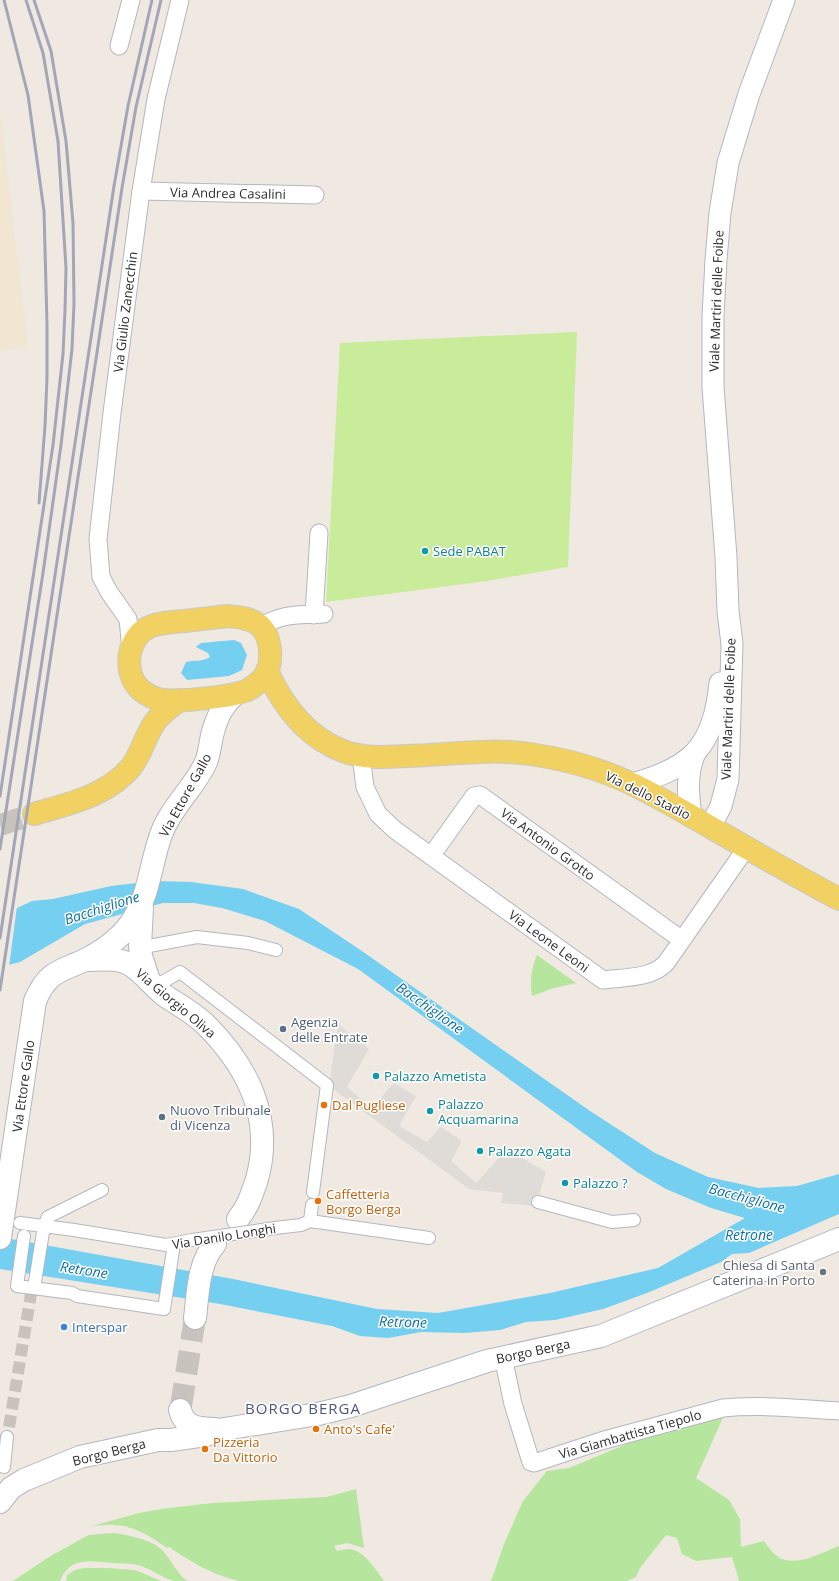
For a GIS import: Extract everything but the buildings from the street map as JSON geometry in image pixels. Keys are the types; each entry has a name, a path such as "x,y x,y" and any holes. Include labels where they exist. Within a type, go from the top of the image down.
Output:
{"main road":[{"path":"227,616 246,619 261,627 269,646 270,659 267,671 257,683 242,692 185,700 161,700 139,688 131,674 129,665 131,650 136,638 141,632 157,623 227,616"},
{"name":"Via dello Stadio","path":"267,671 288,708 312,734 328,744 344,751 361,756 480,752 529,754 593,769 632,784 839,899"},
{"name":"Via dello Stadio","path":"242,692 288,708"},
{"name":"Via Ettore Gallo","path":"151,984 141,956 139,915 156,851 163,831 206,762 219,713 226,703 242,692"},
{"path":"146,693 153,725"},
{"path":"34,814 76,801 107,788 132,766 143,748 153,725 168,708 185,700"},
{"path":"185,700 202,710 211,721 213,733"},
{"name":"Via Ettore Gallo","path":"7,1231 35,1001 40,989 50,977 62,969 85,960 119,939 139,915"},
{"name":"Via Ettore Gallo","path":"85,960 121,961 128,964"},
{"name":"Via Giorgio Oliva","path":"128,964 151,984 202,1022 221,1041 241,1070 253,1093 258,1106 263,1142 260,1168 251,1200 238,1219"},
{"name":"Borgo Berga","path":"2,1498 24,1480 80,1457 158,1440 171,1440 206,1435 218,1430 318,1414 351,1406 503,1357 601,1336 839,1239"},
{"path":"195,1313 202,1267 206,1256 218,1246"},
{"name":"Borgo Berga","path":"158,1440 169,1433 181,1408 182,1418 191,1426 218,1430"}],"street":[{"path":"119,46 131,0"},
{"name":"Via Giulio Zanecchin","path":"131,650 128,619 109,592 101,577 98,539 112,412 156,99 180,0"},
{"name":"Viale Martiri delle Foibe","path":"710,827 721,806 728,779 732,644 728,611 726,557 713,387 713,316 720,213 728,164 749,94 784,0"},
{"name":"Via Andrea Casalini","path":"142,192 315,195"},
{"path":"261,627 282,616 319,614 319,533"},
{"name":"Viale Martiri delle Foibe","path":"691,816 688,776 690,763 712,727 718,705 723,644 728,611"},
{"path":"128,619 157,623"},
{"name":"Viale Martiri delle Foibe","path":"632,784 650,779 675,768 687,762 695,753"},
{"name":"Via Leone Leoni","path":"361,756 365,787 378,814 395,830 603,980 649,974 660,969 747,848"},
{"name":"Via Antonio Grotto","path":"431,856 474,796 480,794 682,940"},
{"path":"149,946 197,937 248,942 276,950"},
{"path":"151,984 180,972 327,1085 310,1221"},
{"path":"33,1288 43,1229 48,1217 102,1190"},
{"path":"538,1202 612,1222 634,1220"},
{"name":"Via Danilo Longhi","path":"7,1231 43,1229 166,1245 173,1250 192,1240 301,1225 310,1221 428,1238"},
{"path":"24,1236 17,1286 164,1309 173,1250"},
{"name":"Via Giambattista Tiepolo","path":"503,1357 513,1404 531,1462 534,1463 601,1441 723,1408 766,1406 839,1411"},
{"path":"4,1467 5,1433"}],"shaded area":[{"path":"0,109 28,346 0,351"},
{"path":"338,1024 369,1049 347,1087 372,1108 394,1083 416,1096 399,1126 427,1142 441,1127 462,1141 451,1161 476,1183 507,1149 546,1172 536,1206 501,1203 503,1193 469,1189 329,1086"}],"green space":[{"path":"577,332 568,567 487,581 326,602 340,343"},
{"path":"537,955 576,983 554,988 532,996 531,985 533,965"},
{"path":"725,1413 696,1478 729,1500 740,1519 741,1547 764,1541 779,1557 792,1561 813,1557 839,1546 839,1581 739,1581 732,1557 696,1561 682,1554 677,1538 666,1535 640,1568 636,1577 627,1581 491,1581 504,1544 523,1501 547,1471 569,1468 641,1438"},
{"path":"356,1489 364,1548 347,1543 334,1546 337,1551 349,1549 360,1553 369,1561 384,1581 239,1581 202,1567 140,1531 111,1525 89,1527 139,1513 168,1508 213,1503 327,1497"},
{"path":"113,1533 147,1541 159,1547 187,1581 170,1580 143,1566 135,1564 89,1561 69,1567 60,1581 13,1581 49,1557 89,1535"},
{"path":"84,1568 135,1570 161,1581 66,1581 67,1575 75,1570"}],"water":[{"path":"234,640 241,643 247,655 242,670 229,676 187,680 181,673 186,662 207,659 210,657 208,653 196,647 201,643"},
{"path":"154,881 191,882 243,889 299,909 359,949 590,1111 655,1153 708,1177 759,1188 797,1186 839,1174 839,1214 749,1253 732,1254 721,1262 647,1293 603,1309 555,1320 526,1322 500,1330 465,1333 421,1332 388,1338 360,1336 332,1326 220,1304 0,1269 0,1237 233,1279 377,1309 438,1313 550,1293 658,1268 745,1218 711,1208 666,1189 637,1172 358,969 265,921 222,908 194,903 163,903 85,924 20,962 0,967 0,916 32,901 53,899 111,886"}],"pier":[{"path":"17,906 9,967 0,969 0,914"}],"tunnel":[{"path":"0,825 34,814"},
{"path":"9,1427 31,1294"},
{"path":"181,1406 195,1318"}],"railway":[{"path":"4,0 28,95 44,211 47,378 39,503"},
{"path":"0,796 53,445 63,354 65,310 66,268 58,141 43,53 26,0"},
{"path":"0,849 43,573 61,445 72,349 74,303 73,223 66,141 51,51 34,0"},
{"path":"0,938 114,186 128,106 152,0"},
{"path":"0,990 122,188 136,107 161,0"}],"place":[{"name":"Sede PABAT","path":"425,551"},
{"name":"Agenzia delle Entrate","path":"283,1029"},
{"name":"Palazzo Ametista","path":"376,1076"},
{"name":"Dal Pugliese","path":"324,1105"},
{"name":"Palazzo Acquamarina","path":"430,1111"},
{"name":"Nuovo Tribunale di Vicenza","path":"162,1117"},
{"name":"Palazzo Agata","path":"480,1151"},
{"name":"Palazzo ?","path":"565,1183"},
{"name":"Caffetteria Borgo Berga","path":"318,1201"},
{"name":"Chiesa di Santa Caterina in Porto","path":"823,1272"},
{"name":"Interspar","path":"64,1327"},
{"name":"Anto's Cafe'","path":"316,1429"},
{"name":"Pizzeria Da Vittorio","path":"205,1449"}],"district":[{"name":"BORGO BERGA","path":"303,1409"}],"water label":[{"name":"Bacchiglione","path":"102,908"},
{"name":"Bacchiglione","path":"430,1008"},
{"name":"Bacchiglione","path":"747,1198"},
{"name":"Retrone","path":"749,1235"},
{"name":"Retrone","path":"84,1270"},
{"name":"Retrone","path":"403,1322"}]}
